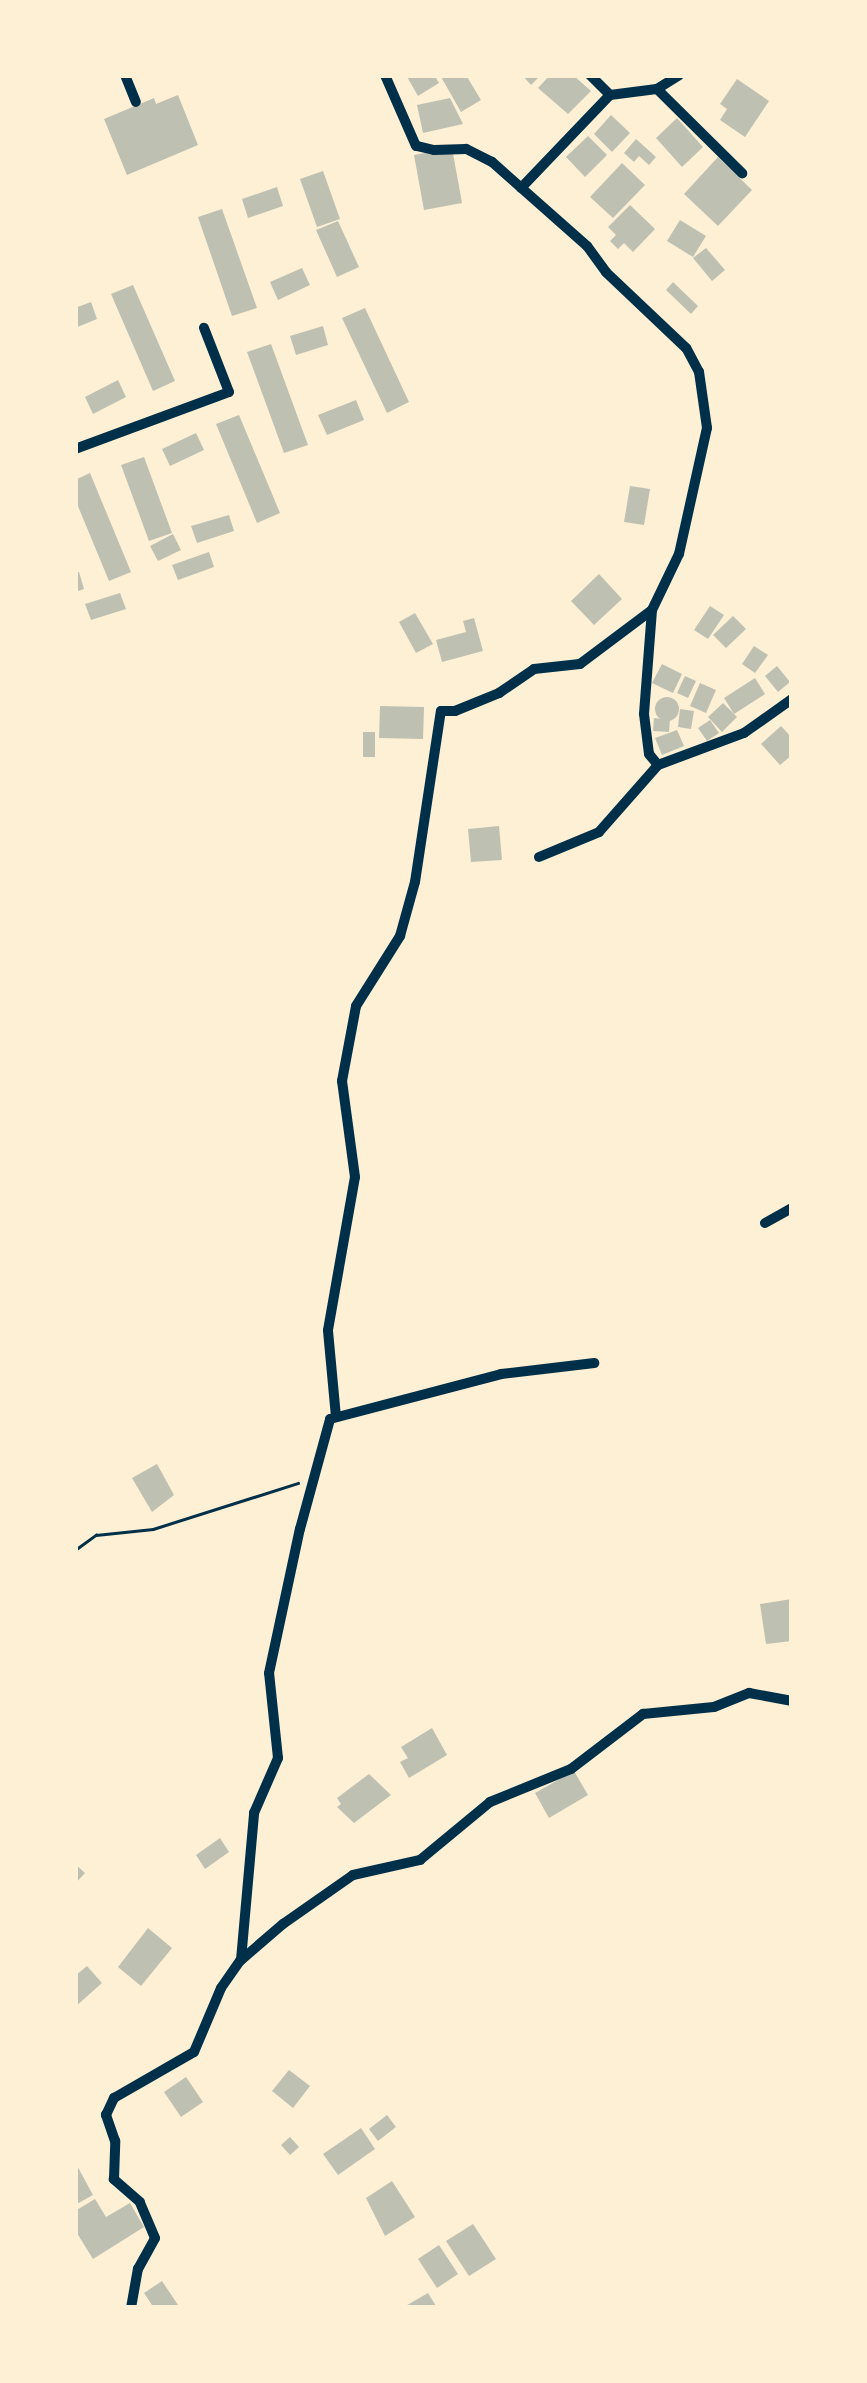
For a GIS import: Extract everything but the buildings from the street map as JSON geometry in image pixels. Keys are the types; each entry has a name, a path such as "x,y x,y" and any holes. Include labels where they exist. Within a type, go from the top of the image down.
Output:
{"street":[{"path":"125,75 136,102"},
{"path":"385,75 416,146 466,149 492,162 661,322 686,348 699,372 707,428 680,554 652,610 644,714 650,754 658,765"},
{"path":"590,75 610,94"},
{"path":"521,188 610,94 657,88 679,75"},
{"path":"657,88 742,173"},
{"path":"75,450 229,392 204,328"},
{"path":"336,1417 328,1330 355,1178 342,1081 356,1006 400,936 410,900 441,711 455,711 499,693 534,668 580,664 652,610"},
{"path":"539,857 599,832 658,765 744,733 792,698"},
{"path":"764,1222 792,1208"},
{"path":"240,1962 254,1813 278,1758 269,1673 330,1419 501,1374 594,1364"},
{"path":"131,2308 138,2269 155,2238 140,2202 114,2179 115,2141 106,2116 114,2098 194,2052 221,1988 240,1962 283,1924 353,1876 420,1860 490,1802 571,1769 644,1714 714,1707 749,1693 792,1700"}],"path":[{"path":"75,1550 96,1535 152,1529 314,1478"}]}
